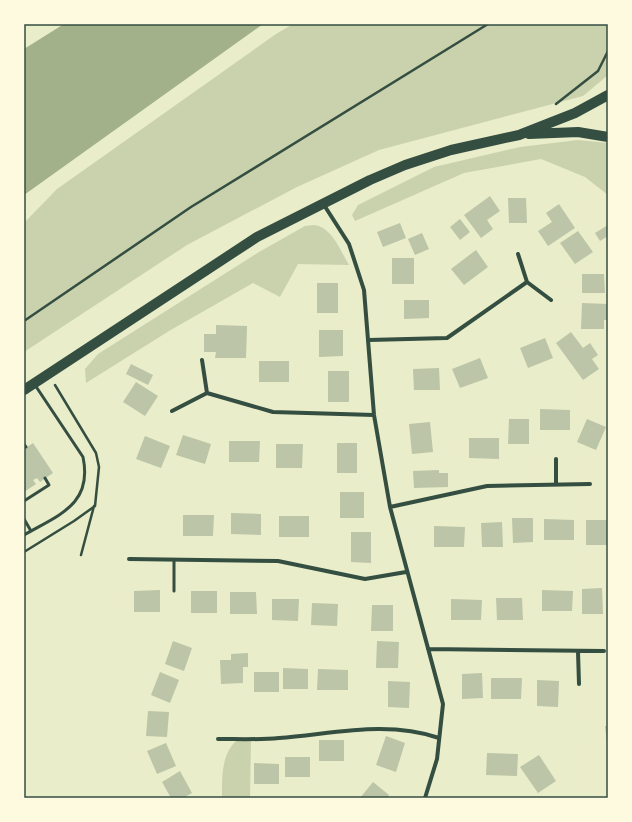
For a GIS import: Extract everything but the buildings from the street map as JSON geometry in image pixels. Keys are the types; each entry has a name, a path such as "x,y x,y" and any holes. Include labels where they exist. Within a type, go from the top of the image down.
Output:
{"main road":[{"path":"24,390 257,237 406,165 451,150 519,135 575,114 608,95"},
{"path":"519,135 578,132 608,137"}],"street":[{"path":"324,204 351,251 364,290 374,415 390,507 406,572 443,704 437,759 425,798"},
{"path":"518,254 527,282 550,300"},
{"path":"368,340 447,338 527,282"},
{"path":"202,360 207,394"},
{"path":"172,411 207,394 273,412 374,415"},
{"path":"556,459 556,484"},
{"path":"390,507 487,486 590,484"},
{"path":"129,559 278,561 364,579 406,572"},
{"path":"428,649 578,652 604,651"},
{"path":"578,652 579,684"},
{"path":"218,739 279,738 340,730 385,729 419,731 439,738"}],"lane":[{"path":"24,535 72,506 80,496 85,484 86,470 83,457 34,384"},
{"path":"24,500 49,485 45,478"},
{"path":"24,519 31,531"},
{"path":"174,560 174,591"}],"path":[{"path":"24,321 191,207 488,24"},
{"path":"555,105 598,70 608,51"},
{"path":"82,555 95,506"}],"shaded area":[{"path":"64,24 263,24 24,195 24,49"},
{"path":"293,24 608,24 608,75 583,96 379,150 297,187 187,245 24,352 24,223 57,189 276,34"},
{"path":"578,140 608,143 608,195 585,177 541,159 464,173 355,221 352,215 358,205 434,167 520,147"},
{"path":"314,225 326,230 331,235 339,246 349,265 298,264 280,297 253,283 169,331 86,383 85,369 98,354 259,252 305,226"},
{"path":"238,739 251,740 250,798 222,798 225,758 232,745"}]}
